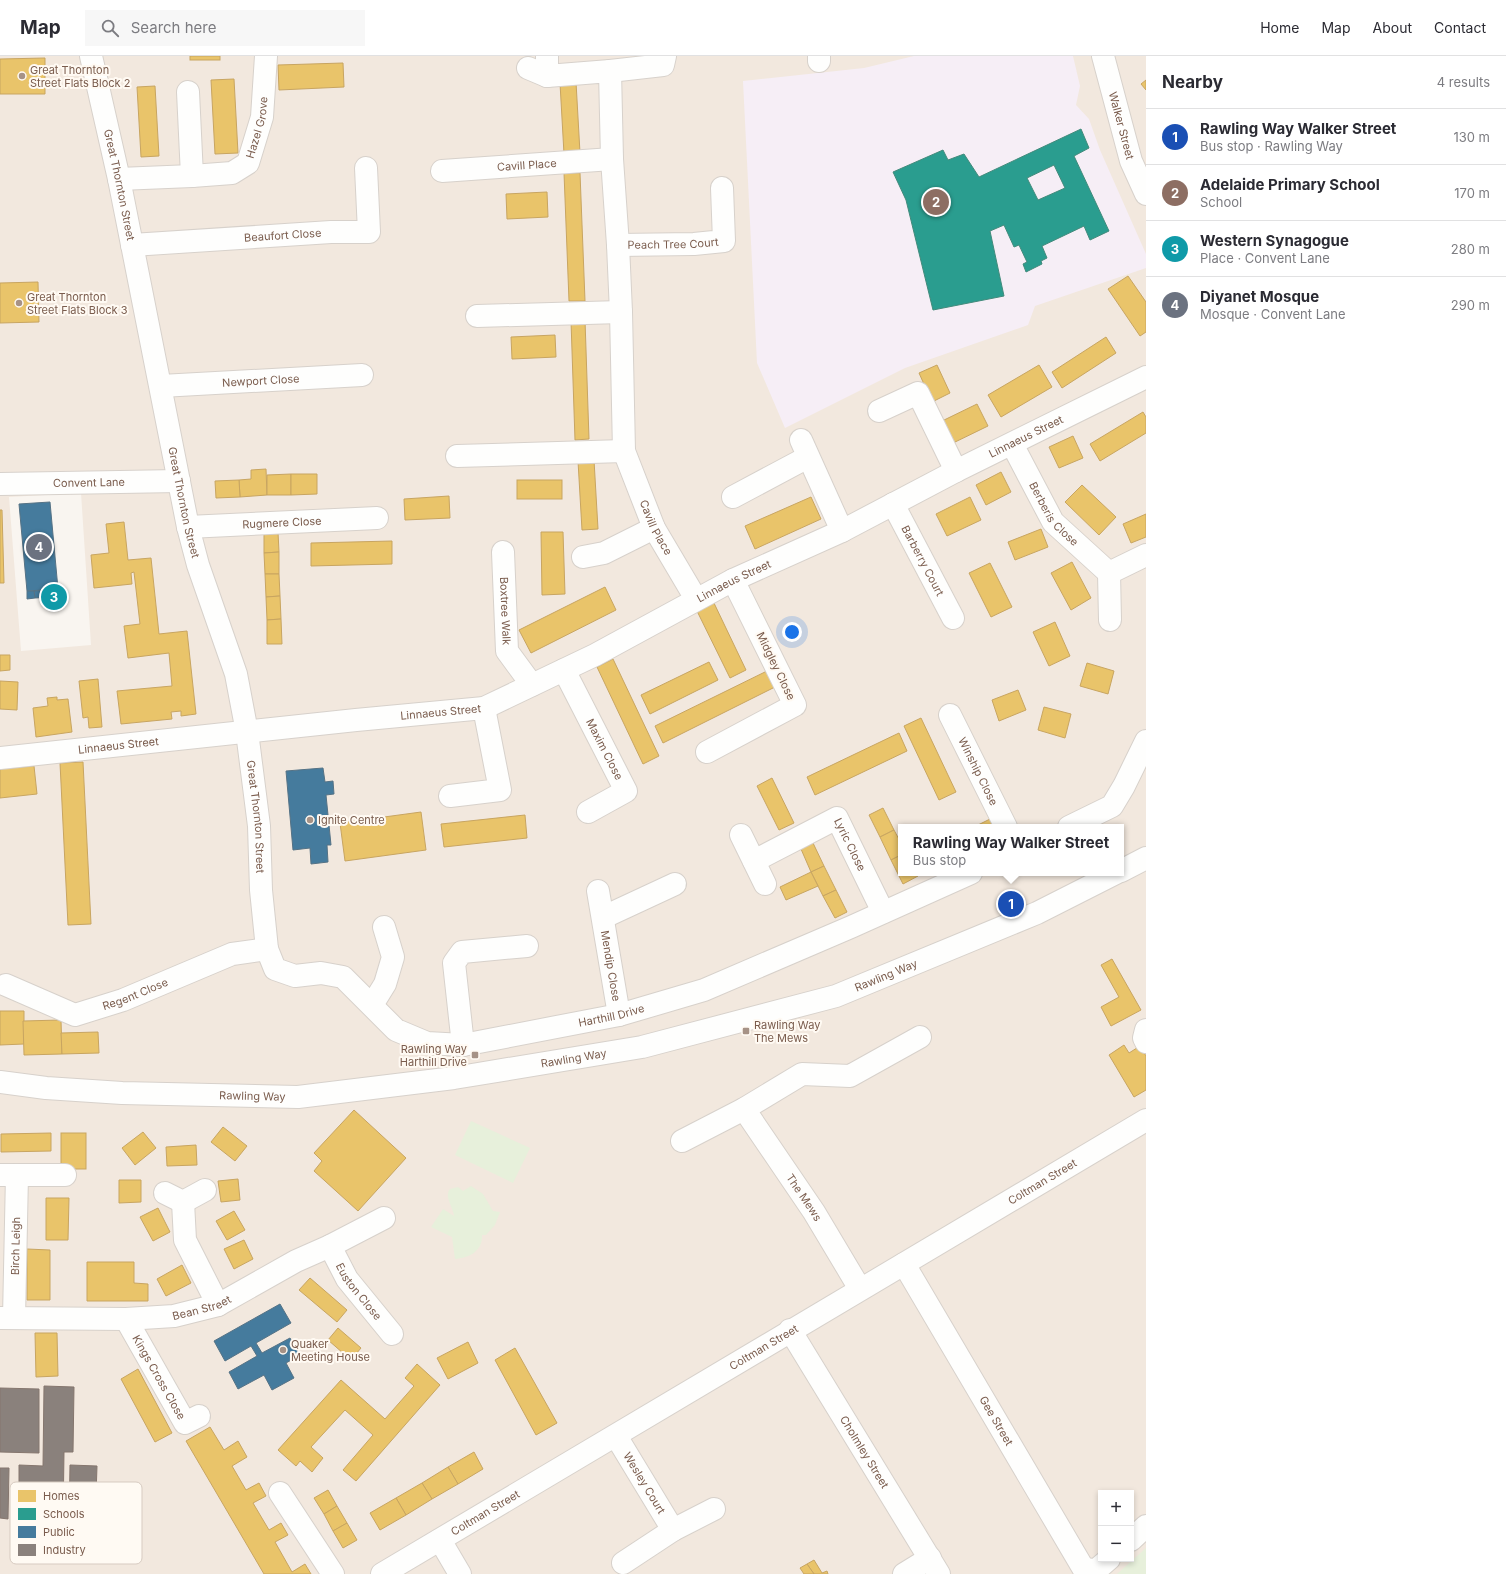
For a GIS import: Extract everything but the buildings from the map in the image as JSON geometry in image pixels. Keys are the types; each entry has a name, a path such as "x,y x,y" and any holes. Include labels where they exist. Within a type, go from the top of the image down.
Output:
{"street":[{"name":"Great Thornton Street","path":"91,56 119,179 188,527 198,565 236,674 246,732 259,826 261,890 267,949"},
{"path":"541,67 610,71 663,66 665,56"},
{"name":"Walker Street","path":"1103,56 1138,158 1146,194"},
{"name":"Hazel Grove","path":"119,179 192,176 232,172 248,163 262,117 262,59"},
{"name":"Cavill Place","path":"610,71 612,160 621,312 624,452 654,528 696,599"},
{"path":"188,92 192,176"},
{"name":"Cavill Place","path":"442,171 612,160"},
{"name":"Beaufort Close","path":"132,245 331,232 369,232 366,168"},
{"name":"Peach Tree Court","path":"618,245 694,244 724,241 722,188"},
{"path":"477,316 621,312"},
{"name":"Newport Close","path":"160,386 362,375"},
{"name":"Linnaeus Street","path":"0,758 484,708 564,670 733,580 842,531 956,471 1146,376"},
{"path":"880,411 918,393 956,471"},
{"name":"Berberis Close","path":"1012,444 1053,522 1109,572"},
{"path":"733,497 804,449 842,531"},
{"path":"457,456 624,452"},
{"name":"Convent Lane","path":"0,484 179,481"},
{"name":"Barberry Court","path":"893,504 953,618"},
{"name":"Rugmere Close","path":"188,527 377,518"},
{"path":"583,557 604,553 654,528"},
{"name":"Boxtree Walk","path":"503,552 507,651 532,685"},
{"path":"1110,620 1109,572 1146,555"},
{"name":"Midgley Close","path":"707,752 795,705 733,580"},
{"name":"Maxim Close","path":"564,670 626,791 588,812"},
{"path":"450,796 500,790 484,708"},
{"name":"Winship Close","path":"950,715 1004,824"},
{"path":"1075,824 1112,806 1124,786 1146,741"},
{"name":"Lyric Close","path":"754,861 837,818 883,912"},
{"path":"740,835 765,884"},
{"path":"1124,869 1146,858"},
{"name":"Harthill Drive","path":"267,949 275,969 295,976 321,973 343,977 396,1030 427,1043 463,1045 619,1015 704,990 851,927 964,876"},
{"name":"Rawling Way","path":"0,1082 46,1088 122,1093 298,1097 454,1078 642,1047 836,996 1037,913 1110,876"},
{"name":"Mendip Close","path":"604,917 675,884"},
{"name":"Mendip Close","path":"598,891 604,917 619,1015"},
{"path":"372,1005 385,984 393,957 384,927"},
{"path":"463,1045 454,963 462,952 527,946"},
{"name":"Regent Close","path":"6,985 75,1015 123,1000 232,954 267,949"},
{"path":"1146,1030 1144,1038 1146,1042"},
{"path":"682,1141 744,1109 802,1074 850,1076 920,1037"},
{"name":"The Mews","path":"744,1109 814,1212 860,1289"},
{"name":"Coltman Street","path":"382,1574 548,1473 616,1436 790,1330 1146,1120"},
{"name":"Birch Leigh","path":"7,1318 8,1175 65,1175"},
{"path":"205,1190 174,1198 185,1240 218,1305"},
{"name":"Bean Street","path":"7,1318 126,1319 174,1316 218,1305 296,1261 330,1246 384,1218"},
{"name":"Euston Close","path":"330,1246 347,1280 392,1334"},
{"name":"Gee Street","path":"904,1264 1068,1546 1083,1568 1102,1565"},
{"name":"Kings Cross Close","path":"126,1319 185,1423 199,1416"},
{"name":"Cholmley Street","path":"790,1330 934,1566"},
{"name":"Wesley Court","path":"616,1436 673,1530"},
{"path":"280,1492 333,1574"},
{"path":"623,1563 673,1530 714,1510"},
{"path":"1134,1537 1146,1526"},
{"path":"440,1540 460,1574"},
{"path":"904,1574 934,1566"}],"shaded area":[{"path":"0,56 1146,56 1146,1574 0,1574","holes":["81,493 91,645 21,651 9,497"]},
{"path":"914,56 1073,56 1080,86 1076,105 1089,119 1100,150 1146,254 1146,268 1035,306 1028,325 905,368 785,428 757,363 743,81 864,68"}],"green space":[{"path":"471,1121 530,1148 513,1183 455,1155"},
{"path":"471,1186 483,1194 493,1211 500,1212 495,1225 486,1235 482,1235 482,1241 478,1249 470,1255 455,1259 452,1237 431,1227 443,1209 454,1216 448,1198 448,1192 450,1189 458,1187 463,1191"},
{"path":"1146,1548 1146,1574 1117,1574 1130,1562 1134,1562 1134,1559"}],"place":[{"name":"Great Thornton Street Flats Block 2","path":"22,76"},
{"name":"Adelaide Primary School","path":"936,202"},
{"name":"Great Thornton Street Flats Block 3","path":"19,303"},
{"name":"Diyanet Mosque","path":"39,547"},
{"name":"Western Synagogue","path":"54,597"},
{"name":"Ignite Centre","path":"310,820"},
{"name":"Rawling Way Walker Street","path":"1011,904"},
{"name":"Rawling Way The Mews","path":"746,1031"},
{"name":"Rawling Way Harthill Drive","path":"475,1055"},
{"name":"Quaker Meeting House","path":"283,1350"}]}
